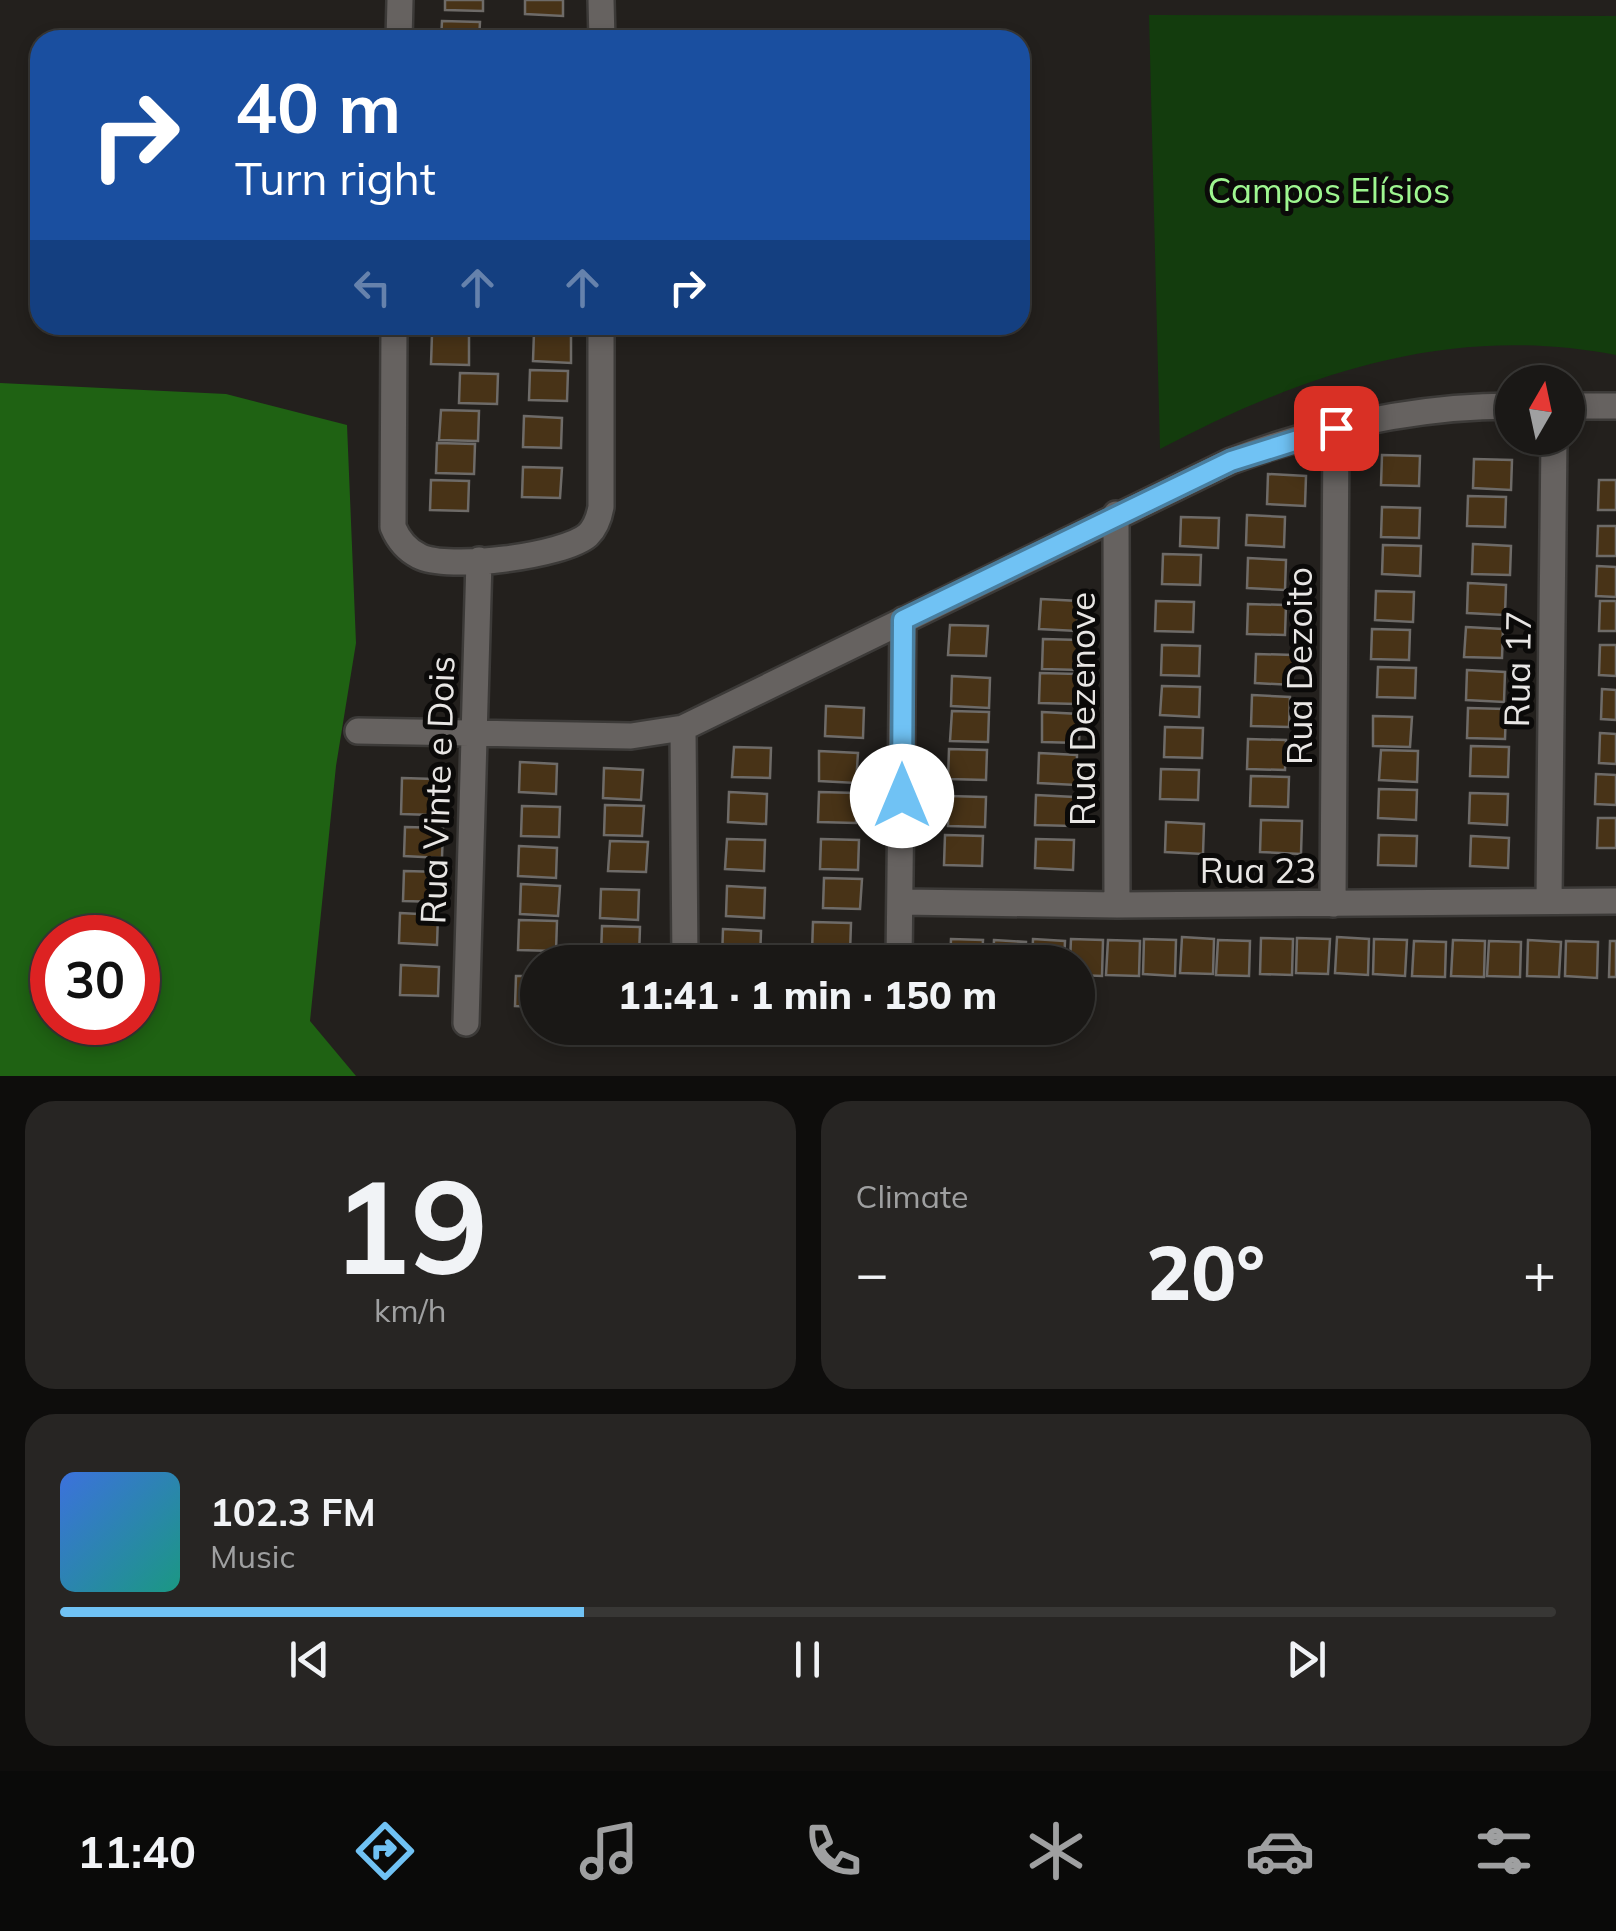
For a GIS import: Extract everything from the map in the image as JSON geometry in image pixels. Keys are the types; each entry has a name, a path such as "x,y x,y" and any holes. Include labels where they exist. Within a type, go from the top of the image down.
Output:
{"street":[{"path":"399,30 400,0"},
{"path":"601,0 602,30"},
{"path":"394,335 393,527 417,556 479,560 560,549 587,536 596,525 601,507 602,335"},
{"path":"1585,406 1616,406"},
{"path":"358,731 630,736 683,728 1231,461 1336,428 1403,413 1495,407"},
{"name":"Rua Dezoito","path":"1333,904 1336,428"},
{"name":"Rua 17","path":"1549,900 1554,455"},
{"name":"Rua Dezenove","path":"1116,514 1118,905"},
{"name":"Rua Vinte e Dois","path":"466,1023 479,560"},
{"path":"900,945 903,620"},
{"path":"683,728 685,945"},
{"name":"Rua 23","path":"901,902 1616,902"}],"green space":[{"name":"Campos Elísios","path":"1149,15 1616,16 1616,355 1555,347 1495,346 1380,361 1269,398 1160,449"},
{"path":"0,383 226,394 347,425 356,643 336,766 310,1021 356,1076 0,1076"}],"building":[{"path":"445,0 483,0 483,11 445,10"},
{"path":"525,0 563,0 563,16 525,14"},
{"path":"442,21 480,22 480,30 442,30"},
{"path":"432,335 469,335 469,365 431,364"},
{"path":"534,335 571,335 571,363 533,361"},
{"path":"530,370 568,371 567,401 529,400"},
{"path":"460,373 498,374 497,404 459,403"},
{"path":"441,410 479,411 478,441 439,440"},
{"path":"524,416 562,418 561,448 523,447"},
{"path":"437,443 475,444 474,474 436,473"},
{"path":"1382,455 1420,456 1419,486 1381,485"},
{"path":"1474,459 1512,460 1511,490 1473,488"},
{"path":"523,467 562,468 560,498 522,497"},
{"path":"1268,474 1306,476 1305,506 1267,504"},
{"path":"431,480 469,481 468,511 430,510"},
{"path":"1599,480 1616,480 1616,510 1598,510"},
{"path":"1468,496 1506,497 1505,527 1467,526"},
{"path":"1382,507 1420,508 1419,538 1381,537"},
{"path":"1247,515 1285,517 1284,547 1246,545"},
{"path":"1181,517 1219,518 1218,548 1180,546"},
{"path":"1598,526 1616,526 1616,556 1597,556"},
{"path":"1473,544 1511,546 1510,575 1472,574"},
{"path":"1383,545 1421,546 1420,576 1382,574"},
{"path":"1163,554 1201,555 1200,585 1162,584"},
{"path":"1248,558 1286,560 1285,590 1247,588"},
{"path":"1597,566 1616,567 1616,597 1596,596"},
{"path":"1468,583 1506,585 1505,615 1467,613"},
{"path":"1376,591 1414,592 1413,622 1375,620"},
{"path":"1041,599 1079,601 1077,631 1039,629"},
{"path":"1156,601 1194,602 1193,632 1155,631"},
{"path":"1600,601 1616,601 1616,631 1599,631"},
{"path":"1248,604 1286,605 1285,635 1247,634"},
{"path":"950,625 988,626 986,656 948,655"},
{"path":"1466,627 1503,629 1502,658 1464,657"},
{"path":"1372,629 1410,630 1409,660 1371,659"},
{"path":"1043,639 1081,640 1080,670 1042,669"},
{"path":"1162,645 1200,646 1199,676 1161,675"},
{"path":"1600,645 1616,645 1616,676 1599,675"},
{"path":"1256,654 1294,655 1293,685 1255,683"},
{"path":"1378,667 1416,668 1415,698 1377,697"},
{"path":"1467,670 1505,672 1504,702 1466,700"},
{"path":"1040,673 1078,674 1077,704 1039,703"},
{"path":"952,676 990,678 989,708 951,706"},
{"path":"1162,686 1200,687 1199,717 1160,715"},
{"path":"1602,689 1616,690 1616,720 1601,719"},
{"path":"1252,695 1290,697 1289,727 1251,726"},
{"path":"826,706 864,708 863,738 825,736"},
{"path":"1468,708 1506,709 1505,739 1467,738"},
{"path":"952,711 989,712 988,742 950,741"},
{"path":"1042,712 1080,714 1079,743 1042,742"},
{"path":"1373,716 1412,717 1410,747 1373,746"},
{"path":"1165,727 1203,728 1202,758 1164,757"},
{"path":"1600,733 1616,734 1616,764 1599,763"},
{"path":"1248,739 1286,740 1285,770 1247,769"},
{"path":"1471,746 1509,747 1508,777 1470,776"},
{"path":"734,747 771,748 770,778 732,777"},
{"path":"949,749 987,750 986,780 948,779"},
{"path":"1381,750 1418,751 1417,782 1379,780"},
{"path":"819,751 858,753 856,783 819,781"},
{"path":"1039,753 1077,755 1076,785 1038,783"},
{"path":"520,762 557,764 556,794 519,792"},
{"path":"604,768 643,770 641,800 603,798"},
{"path":"1161,769 1199,770 1198,800 1160,799"},
{"path":"1596,774 1616,775 1616,805 1595,804"},
{"path":"1251,776 1289,777 1288,807 1250,806"},
{"path":"402,778 434,779 433,815 401,814"},
{"path":"1379,789 1417,790 1416,820 1378,818"},
{"path":"729,792 767,794 766,824 728,822"},
{"path":"819,792 857,793 856,823 818,822"},
{"path":"1470,793 1508,794 1507,825 1469,823"},
{"path":"1036,795 1074,797 1073,826 1035,825"},
{"path":"948,796 986,797 985,827 948,826"},
{"path":"605,805 644,806 642,836 604,835"},
{"path":"522,806 560,807 559,837 521,836"},
{"path":"1598,818 1616,818 1616,848 1597,848"},
{"path":"1261,820 1302,821 1301,854 1260,852"},
{"path":"1166,822 1204,824 1203,854 1165,852"},
{"path":"405,827 443,828 442,858 404,856"},
{"path":"945,835 983,836 982,866 944,865"},
{"path":"1379,835 1417,836 1416,866 1378,865"},
{"path":"1471,836 1509,838 1508,868 1470,866"},
{"path":"727,839 765,840 764,871 725,869"},
{"path":"821,839 859,840 858,870 820,869"},
{"path":"1036,839 1074,840 1073,870 1035,868"},
{"path":"610,841 648,842 646,872 608,871"},
{"path":"519,846 557,848 556,878 518,876"},
{"path":"404,871 442,872 441,902 403,901"},
{"path":"824,878 862,879 860,909 823,908"},
{"path":"521,884 560,886 558,916 520,914"},
{"path":"727,886 765,888 764,918 726,916"},
{"path":"601,889 639,890 638,920 600,918"},
{"path":"400,913 438,915 437,945 399,943"},
{"path":"519,920 557,921 556,945 520,945 518,950"},
{"path":"813,922 851,923 850,945 812,945"},
{"path":"602,926 640,927 639,945 601,945"},
{"path":"723,929 761,931 761,945 722,945"},
{"path":"1182,937 1214,939 1213,974 1180,973"},
{"path":"1337,937 1369,939 1368,975 1335,973"},
{"path":"1261,938 1293,939 1292,975 1260,974"},
{"path":"1297,938 1330,939 1328,974 1296,973"},
{"path":"951,939 983,940 983,945 951,945"},
{"path":"1033,939 1065,941 1065,945 1033,945"},
{"path":"1071,939 1103,940 1102,976 1095,976 1095,945 1071,945"},
{"path":"1144,939 1176,940 1175,976 1143,974"},
{"path":"1374,939 1407,940 1405,976 1373,974"},
{"path":"994,940 1026,942 1026,945 994,945"},
{"path":"1108,940 1140,941 1139,976 1106,975"},
{"path":"1218,940 1250,941 1249,976 1216,975"},
{"path":"1453,940 1485,941 1484,977 1451,976"},
{"path":"1528,940 1561,942 1559,977 1527,976"},
{"path":"1414,941 1446,942 1445,977 1412,976"},
{"path":"1489,941 1521,942 1520,977 1487,976"},
{"path":"1566,941 1598,942 1597,978 1565,976"},
{"path":"1610,941 1616,941 1616,977 1609,977"},
{"path":"401,965 439,967 438,996 400,995"},
{"path":"516,976 520,976 520,1006 515,1006"}],"route":[{"path":"902,796 903,620 1231,461 1336,428"}]}
